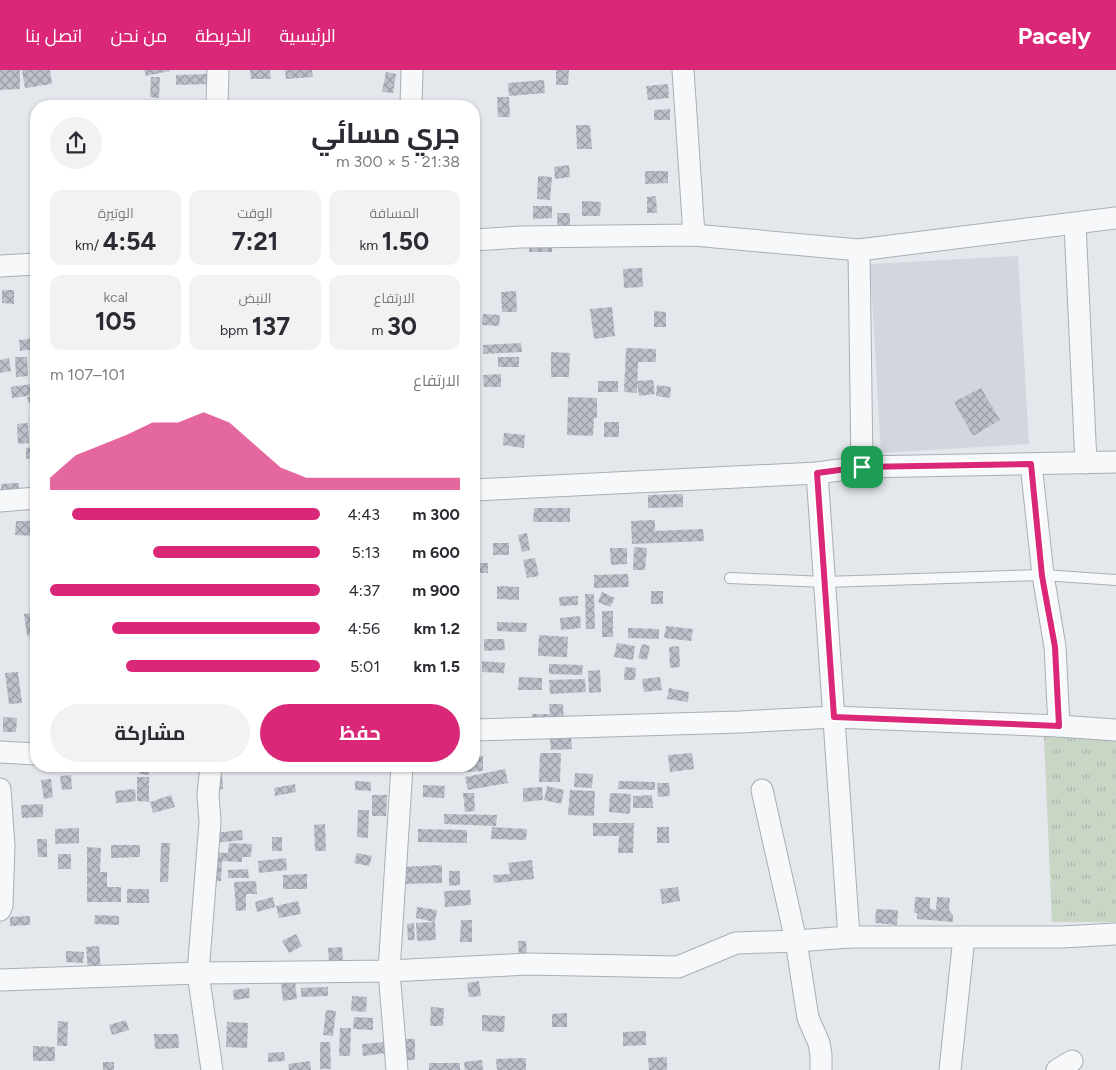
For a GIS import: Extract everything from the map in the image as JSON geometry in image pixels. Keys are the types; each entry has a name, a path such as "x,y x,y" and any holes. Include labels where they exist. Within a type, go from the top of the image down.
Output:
{"street":[{"path":"217,100 218,70"},
{"path":"411,100 412,70"},
{"path":"683,70 694,235"},
{"path":"480,240 521,237 694,235 859,250 1116,218"},
{"path":"1075,224 1086,463"},
{"path":"859,250 862,467"},
{"path":"0,266 30,264"},
{"path":"480,490 817,473 862,467 1116,462"},
{"path":"1031,464 1042,576 1055,647 1059,726"},
{"path":"817,473 849,937"},
{"path":"0,501 30,498"},
{"path":"480,730 720,723 834,717 1116,730"},
{"path":"0,752 30,754"},
{"path":"210,772 208,794 210,822 198,973 212,1070"},
{"path":"397,1070 389,971 402,772"},
{"path":"0,789 4,846 2,905 0,910"},
{"path":"762,790 796,941 808,1018 819,1043 821,1070"},
{"path":"0,980 198,973 389,971 528,964 678,967 736,943 849,937 1062,937 1116,934"},
{"path":"950,1070 964,937"}],"lane":[{"path":"730,578 825,582 1042,576 1116,580"}],"shaded area":[{"path":"1018,256 1029,444 881,453 870,264"}],"green space":[{"path":"1044,737 1116,739 1116,922 1052,922"}],"building":[{"path":"0,70 20,70 20,89 0,90"},
{"path":"22,70 50,70 52,84 25,88"},
{"path":"144,70 169,70 170,71 146,76"},
{"path":"250,70 270,70 271,79 251,79"},
{"path":"285,70 312,70 313,77 286,79"},
{"path":"556,70 569,70 568,85 556,85"},
{"path":"386,72 396,74 393,93 382,92"},
{"path":"209,74 210,84 176,85 176,75"},
{"path":"151,77 160,77 159,98 150,97"},
{"path":"544,80 545,93 509,96 508,83"},
{"path":"668,84 669,98 648,100 646,86"},
{"path":"497,97 509,97 510,117 498,117"},
{"path":"670,109 670,120 654,120 654,110"},
{"path":"576,125 590,125 592,149 577,149"},
{"path":"569,165 570,177 555,179 554,167"},
{"path":"645,171 668,171 668,183 645,184"},
{"path":"538,176 552,177 550,200 537,199"},
{"path":"656,196 657,213 647,213 647,197"},
{"path":"582,201 601,202 600,216 582,216"},
{"path":"533,206 552,206 552,218 533,219"},
{"path":"557,213 570,213 570,238 558,238"},
{"path":"529,238 552,239 552,252 529,252"},
{"path":"642,268 643,287 624,288 623,269"},
{"path":"2,290 14,290 14,304 2,303"},
{"path":"516,291 517,312 502,312 501,292"},
{"path":"612,307 615,336 594,339 590,309"},
{"path":"654,311 666,312 666,327 654,327"},
{"path":"483,314 500,315 499,326 482,325"},
{"path":"30,339 30,350 20,351 19,340"},
{"path":"521,343 522,352 483,354 483,345"},
{"path":"626,348 656,349 656,362 638,362 637,393 624,392"},
{"path":"551,352 570,353 569,377 551,377"},
{"path":"15,357 27,357 28,376 16,377"},
{"path":"498,357 519,357 519,367 498,367"},
{"path":"9,358 11,371 0,373 0,360"},
{"path":"501,374 501,387 484,387 483,375"},
{"path":"653,380 655,394 639,396 637,381"},
{"path":"598,381 618,381 618,392 598,392"},
{"path":"30,384 30,395 12,398 11,387"},
{"path":"657,385 671,387 670,398 656,396"},
{"path":"981,388 1000,420 973,436 954,402"},
{"path":"568,397 597,398 597,418 594,418 593,436 567,435"},
{"path":"604,422 619,422 619,437 604,437"},
{"path":"28,423 29,443 18,444 17,424"},
{"path":"504,433 525,435 524,448 503,445"},
{"path":"26,448 30,448 30,459 26,459"},
{"path":"19,483 19,493 1,493 1,484"},
{"path":"683,494 683,507 648,508 648,495"},
{"path":"534,508 570,508 570,522 533,522"},
{"path":"655,520 655,531 703,529 704,541 632,544 631,521"},
{"path":"16,521 30,521 30,536 15,535"},
{"path":"527,533 530,550 522,552 518,535"},
{"path":"493,543 509,543 509,555 493,555"},
{"path":"634,547 647,548 645,570 633,570"},
{"path":"610,548 627,548 627,564 611,565"},
{"path":"535,558 539,576 527,578 523,560"},
{"path":"480,563 488,563 488,573 480,573"},
{"path":"628,574 629,587 594,588 594,575"},
{"path":"497,586 519,587 519,600 497,599"},
{"path":"651,591 663,591 663,604 651,604"},
{"path":"602,592 615,598 610,607 598,602"},
{"path":"585,594 594,594 595,629 586,629"},
{"path":"578,596 578,605 560,606 559,597"},
{"path":"602,611 613,611 613,637 602,637"},
{"path":"30,613 30,635 27,636 24,614"},
{"path":"580,616 581,628 561,630 560,618"},
{"path":"497,622 527,623 526,632 497,631"},
{"path":"666,626 693,629 691,641 664,638"},
{"path":"628,628 659,629 659,639 628,638"},
{"path":"539,635 568,637 567,657 538,656"},
{"path":"484,639 504,639 505,650 484,651"},
{"path":"617,643 635,646 633,660 614,657"},
{"path":"642,644 650,646 647,660 638,658"},
{"path":"679,646 680,667 670,668 669,647"},
{"path":"482,661 505,663 504,673 482,672"},
{"path":"549,664 583,665 582,675 549,674"},
{"path":"625,667 636,668 635,680 624,680"},
{"path":"600,670 601,692 589,693 588,671"},
{"path":"18,672 22,703 9,704 5,673"},
{"path":"519,677 542,678 542,690 518,690"},
{"path":"660,677 662,690 644,692 642,679"},
{"path":"585,679 586,692 550,694 549,680"},
{"path":"669,688 689,692 688,702 667,699"},
{"path":"549,704 563,704 564,725 532,726 532,714 550,714"},
{"path":"3,717 17,718 16,732 3,732"},
{"path":"571,738 572,749 551,750 550,739"},
{"path":"540,753 561,753 560,782 539,782"},
{"path":"692,753 694,769 670,772 668,755"},
{"path":"480,756 483,756 483,771 480,771"},
{"path":"505,769 508,783 468,790 465,777"},
{"path":"139,772 149,772 149,775 139,774"},
{"path":"575,773 593,774 592,788 574,787"},
{"path":"212,774 222,774 223,789 212,790"},
{"path":"71,775 72,789 62,790 60,776"},
{"path":"137,777 149,777 149,802 137,801"},
{"path":"51,779 53,797 44,799 41,780"},
{"path":"355,781 371,782 371,791 355,790"},
{"path":"619,781 655,782 655,790 618,789"},
{"path":"657,783 669,783 670,796 658,797"},
{"path":"295,784 296,792 275,796 274,788"},
{"path":"423,785 445,786 444,798 423,797"},
{"path":"547,786 564,790 561,804 544,800"},
{"path":"542,787 543,800 523,802 523,788"},
{"path":"135,789 136,801 116,803 115,791"},
{"path":"570,790 595,791 594,816 568,815"},
{"path":"463,793 474,793 475,811 465,812"},
{"path":"610,793 631,794 630,814 609,812"},
{"path":"171,795 175,807 153,813 150,802"},
{"path":"372,795 387,795 386,816 372,816"},
{"path":"652,795 653,808 633,808 633,796"},
{"path":"43,804 43,817 22,818 21,805"},
{"path":"358,810 369,810 368,838 357,837"},
{"path":"444,814 497,815 496,826 444,824"},
{"path":"593,823 634,823 633,853 618,853 619,836 593,836"},
{"path":"325,824 326,851 315,851 314,825"},
{"path":"492,827 527,829 526,840 491,839"},
{"path":"657,827 669,827 669,843 657,843"},
{"path":"79,828 79,843 55,844 55,829"},
{"path":"418,829 467,830 467,843 418,842"},
{"path":"242,830 243,840 215,843 214,833"},
{"path":"272,837 282,837 282,851 272,851"},
{"path":"37,839 47,839 47,857 38,857"},
{"path":"161,843 170,843 168,882 160,882"},
{"path":"229,843 252,844 251,857 242,857 242,862 222,861 221,881 210,880 212,852 228,853"},
{"path":"111,845 140,845 140,857 111,858"},
{"path":"87,847 101,848 100,872 107,872 107,887 121,887 121,902 87,902"},
{"path":"357,853 372,856 369,866 354,863"},
{"path":"58,854 71,854 71,869 58,869"},
{"path":"286,858 287,870 259,873 258,861"},
{"path":"532,860 534,879 494,883 493,875 510,874 508,863"},
{"path":"442,865 442,883 402,884 401,867"},
{"path":"248,869 249,878 228,878 228,870"},
{"path":"449,871 460,871 460,885 449,886"},
{"path":"307,874 307,889 283,889 283,875"},
{"path":"256,881 257,894 246,894 246,910 236,911 234,882"},
{"path":"678,887 680,901 662,904 660,889"},
{"path":"127,889 149,889 149,903 127,903"},
{"path":"470,890 471,905 445,907 444,891"},
{"path":"273,897 275,907 257,912 255,902"},
{"path":"915,897 930,898 930,909 936,910 937,897 950,898 949,910 953,915 953,922 917,919 917,913 914,913"},
{"path":"298,901 301,914 279,918 276,906"},
{"path":"417,907 437,910 435,922 416,918"},
{"path":"876,909 898,910 897,925 875,923"},
{"path":"95,915 119,916 119,925 94,924"},
{"path":"30,916 30,925 10,926 10,917"},
{"path":"461,920 472,920 472,942 460,942"},
{"path":"435,922 436,940 417,941 416,923"},
{"path":"414,923 415,940 408,940 407,924"},
{"path":"296,934 302,946 289,953 282,941"},
{"path":"518,941 526,941 527,957 519,958"},
{"path":"99,946 101,969 88,970 86,947"},
{"path":"342,947 343,962 329,963 328,948"},
{"path":"66,951 84,952 83,963 66,962"},
{"path":"479,981 481,996 469,997 467,983"},
{"path":"295,982 297,999 283,1001 281,983"},
{"path":"328,987 328,996 301,997 301,988"},
{"path":"249,988 250,998 234,1000 233,990"},
{"path":"352,996 367,997 366,1012 351,1011"},
{"path":"431,1007 444,1008 443,1026 430,1026"},
{"path":"326,1010 336,1011 333,1036 323,1035"},
{"path":"567,1013 567,1027 552,1027 552,1014"},
{"path":"482,1015 505,1016 504,1032 482,1031"},
{"path":"354,1017 373,1018 373,1030 353,1029"},
{"path":"126,1020 129,1030 112,1035 109,1025"},
{"path":"58,1021 68,1022 67,1046 57,1046"},
{"path":"227,1022 248,1023 247,1048 226,1047"},
{"path":"340,1028 351,1028 350,1056 339,1056"},
{"path":"646,1031 646,1045 623,1046 623,1032"},
{"path":"154,1034 178,1034 179,1048 155,1049"},
{"path":"400,1039 415,1039 415,1060 400,1060"},
{"path":"320,1042 330,1042 331,1069 320,1069"},
{"path":"386,1042 387,1053 363,1056 362,1044"},
{"path":"33,1046 55,1047 55,1061 33,1061"},
{"path":"284,1052 285,1061 268,1062 268,1053"},
{"path":"667,1057 667,1070 649,1070 648,1058"},
{"path":"526,1058 526,1070 497,1070 496,1059"},
{"path":"482,1060 483,1070 465,1070 464,1062"},
{"path":"310,1061 311,1070 289,1070 288,1064"},
{"path":"103,1062 114,1062 114,1070 103,1070"},
{"path":"429,1063 460,1063 460,1070 429,1070"}],"route":[{"path":"1031,464 1042,576 1055,647 1059,726 834,717 817,473 862,467 1031,464"}]}
